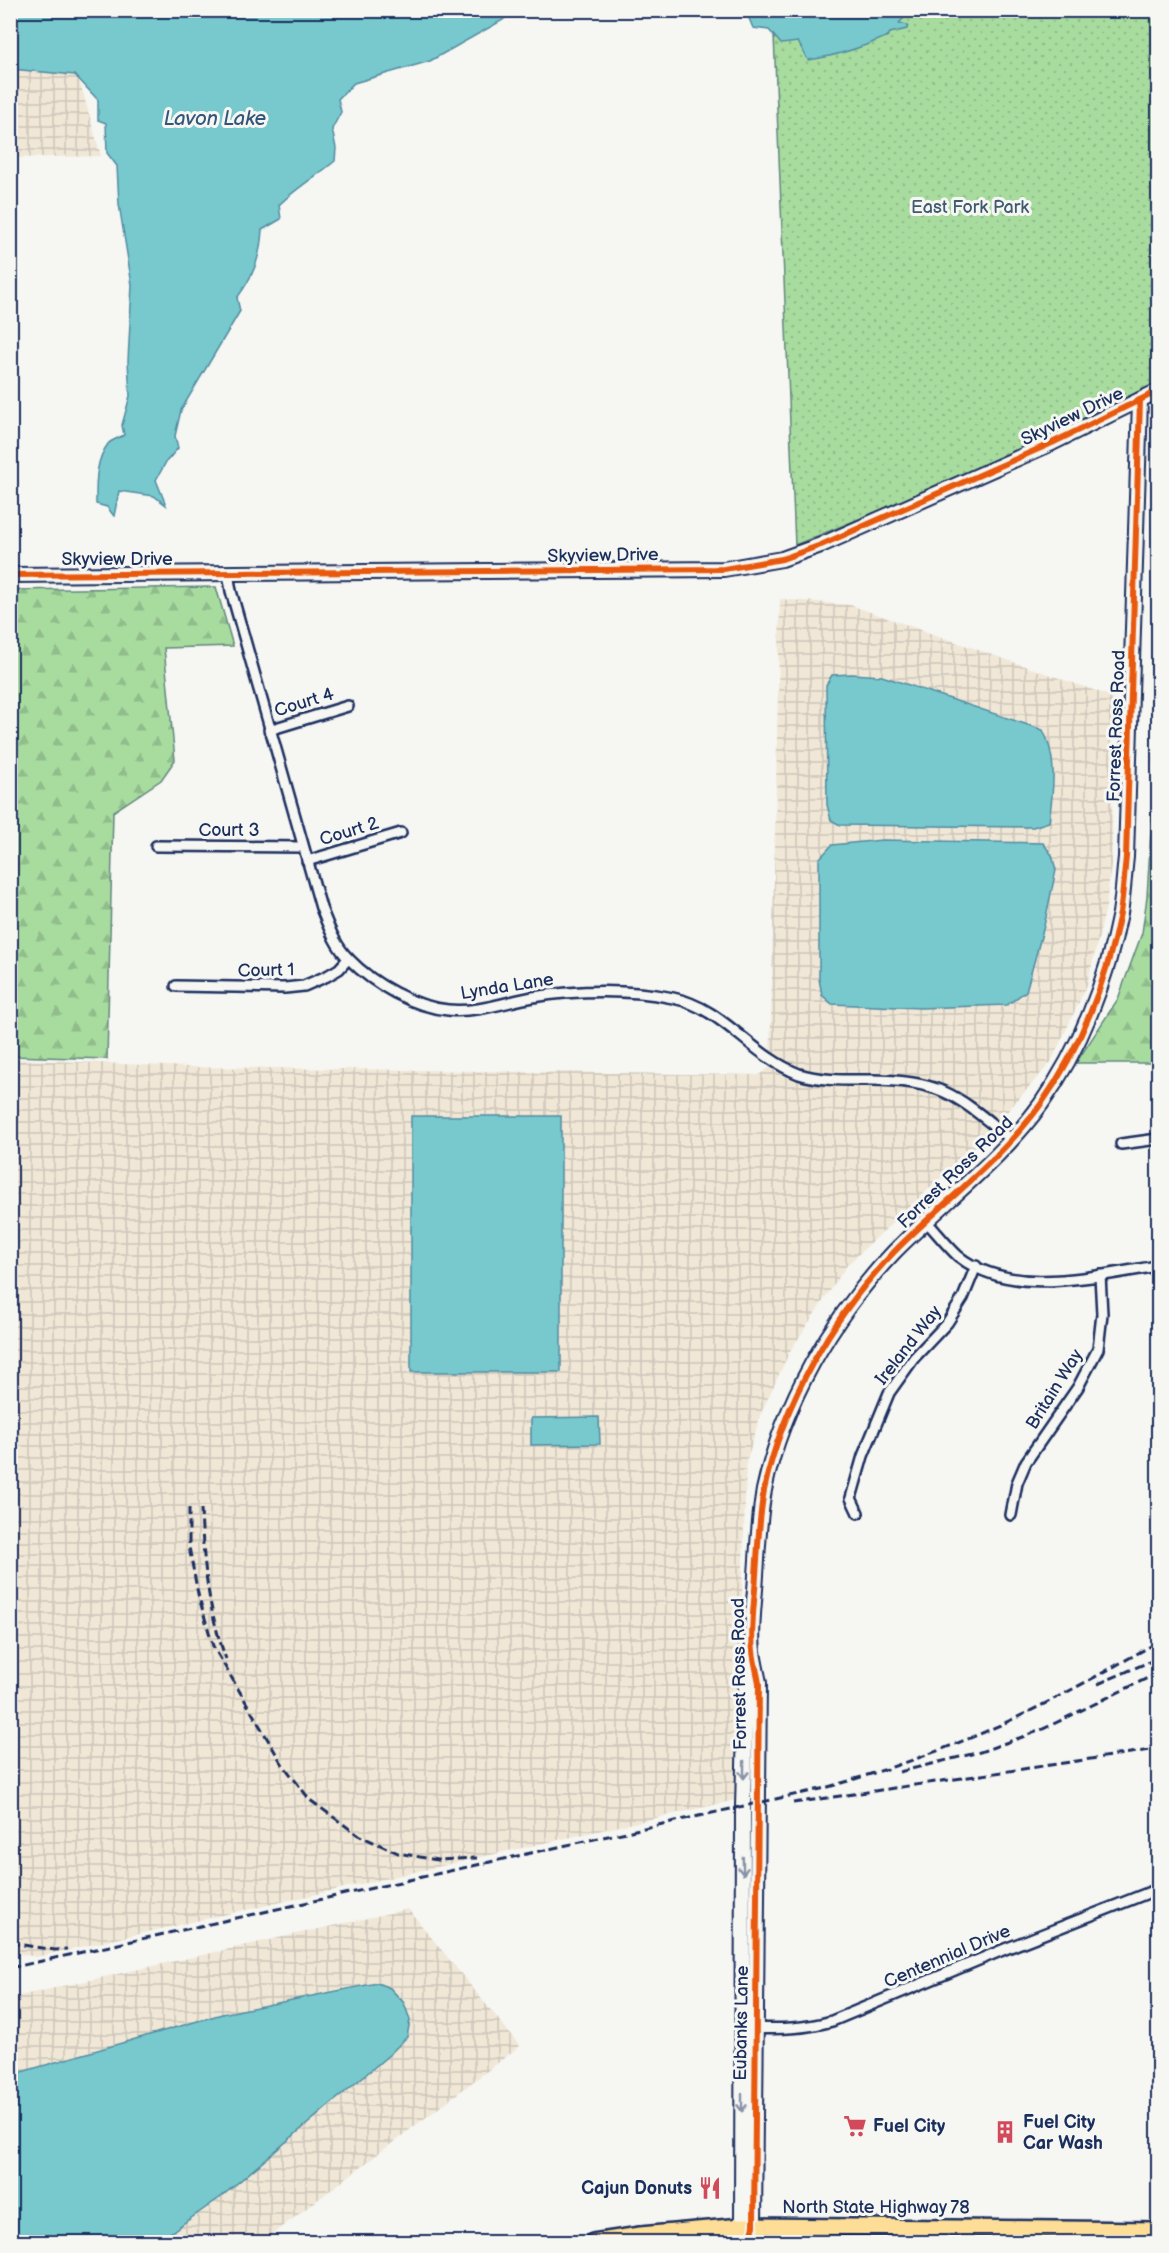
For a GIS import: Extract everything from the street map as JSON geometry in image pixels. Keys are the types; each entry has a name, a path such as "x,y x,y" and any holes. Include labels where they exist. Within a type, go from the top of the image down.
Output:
{"main road":[{"name":"North State Highway 78","path":"594,2242 640,2235 748,2226 1158,2230"}],"street":[{"name":"Skyview Drive","path":"10,575 724,568 753,565 782,559 860,529 1052,443 1158,391"},
{"name":"Forrest Ross Road","path":"757,1802 759,1683 753,1649 758,1544 762,1502 787,1416 814,1361 837,1323 865,1284 896,1251 988,1165 1012,1140 1042,1102 1076,1043 1103,978 1120,912 1126,857 1140,400"},
{"name":"Lynda Lane","path":"228,573 302,847 327,922 348,959 375,980 411,1000 449,1010 477,1009 569,993 644,994 687,1001 722,1019 770,1060 800,1074 825,1078 895,1080 928,1085 963,1101 1012,1140"},
{"name":"Court 4","path":"269,730 348,706"},
{"name":"Court 2","path":"307,861 400,833"},
{"name":"Court 3","path":"156,846 302,847"},
{"name":"Court 1","path":"177,986 304,986 339,969 348,959"},
{"path":"1120,1144 1158,1139"},
{"path":"927,1222 958,1256 986,1272 1029,1282 1068,1280 1158,1266"},
{"name":"Ireland Way","path":"858,1514 851,1498 863,1456 889,1393 914,1358 947,1323 963,1298 976,1266"},
{"name":"Britain Way","path":"1011,1515 1017,1483 1026,1462 1078,1387 1098,1349 1102,1314 1100,1275"},
{"name":"Eubanks Lane","path":"749,2028 743,1807 746,1686 753,1649"},
{"name":"Eubanks Lane","path":"747,2242 749,2028 757,1802"},
{"name":"Centennial Drive","path":"749,2028 794,2029 832,2021 1005,1949 1158,1889"}],"shaded area":[{"path":"10,11 80,11 79,79 101,156 11,158"},
{"path":"780,599 850,605 1113,697 1112,856 1106,907 1087,985 1051,1062 984,1138 847,1265 790,1351 761,1413 746,1463 736,1800 36,1957 11,1952 10,1059 188,1067 759,1075 770,1067"},
{"path":"408,1909 520,2046 262,2242 11,2242 10,1998"}],"green space":[{"name":"East Fork Park","path":"773,11 1158,11 1158,383 950,482 795,545"},
{"path":"1158,407 1158,713 1153,410"},
{"path":"216,587 233,646 164,648 175,760 161,780 113,812 107,1059 11,1056 11,590"},
{"path":"1158,713 1158,1063 1076,1063 1118,999 1142,933 1147,897"}],"water":[{"name":"Lavon Lake","path":"10,11 512,11 503,20 430,61 354,83 338,99 341,112 332,129 336,148 335,161 279,205 281,219 262,230 260,250 255,266 237,298 240,311 181,410 175,436 178,448 166,462 156,480 166,505 154,496 119,491 114,516 107,507 96,504 97,473 101,458 109,443 124,435 122,425 130,396 128,361 132,285 119,204 117,166 107,153 106,123 98,120 98,100 75,75 11,69"},
{"path":"746,11 900,11 903,19 899,23 908,25 907,29 890,33 888,36 858,48 808,60 798,42 781,44 769,30 753,28"},
{"path":"832,675 882,676 1043,730 1053,764 1049,822 1033,827 840,825 831,820 827,805 826,685"},
{"path":"882,840 1043,843 1052,855 1056,870 1044,926 1026,991 1007,1005 920,1008 832,1004 822,995 819,979 819,859 832,845"},
{"path":"411,1116 561,1116 561,1372 411,1372"},
{"path":"599,1417 600,1444 531,1445 531,1418"},
{"path":"377,1983 390,1988 404,2003 410,2020 407,2037 390,2054 221,2197 157,2242 14,2242 10,2236 11,2075 222,2014"}],"railway":[{"path":"189,1508 189,1547 198,1594 213,1646 281,1762 310,1800 358,1835 398,1853 437,1860 477,1858"},
{"path":"201,1509 208,1585 215,1622 226,1659"},
{"path":"10,1968 821,1789 925,1756 976,1736 1060,1696 1158,1642"},
{"path":"1098,1684 1158,1658"},
{"path":"899,1772 980,1752 1039,1731 1158,1673"},
{"path":"793,1803 1158,1749"},
{"path":"10,1943 55,1950 67,1949"}],"cycle path":[{"path":"10,575 724,569 782,559 821,545 1052,443 1158,391"},
{"path":"749,2242 754,2226 759,1683 753,1655 752,1632 764,1490 772,1457 797,1393 813,1362 850,1304 894,1252 989,1163 1025,1125 1055,1083 1068,1060 1100,988 1120,913 1126,857 1140,400"}],"place":[{"name":"Fuel City","path":"855,2126"},
{"name":"Fuel City Car Wash","path":"1005,2132"},
{"name":"Cajun Donuts","path":"710,2188"}]}
